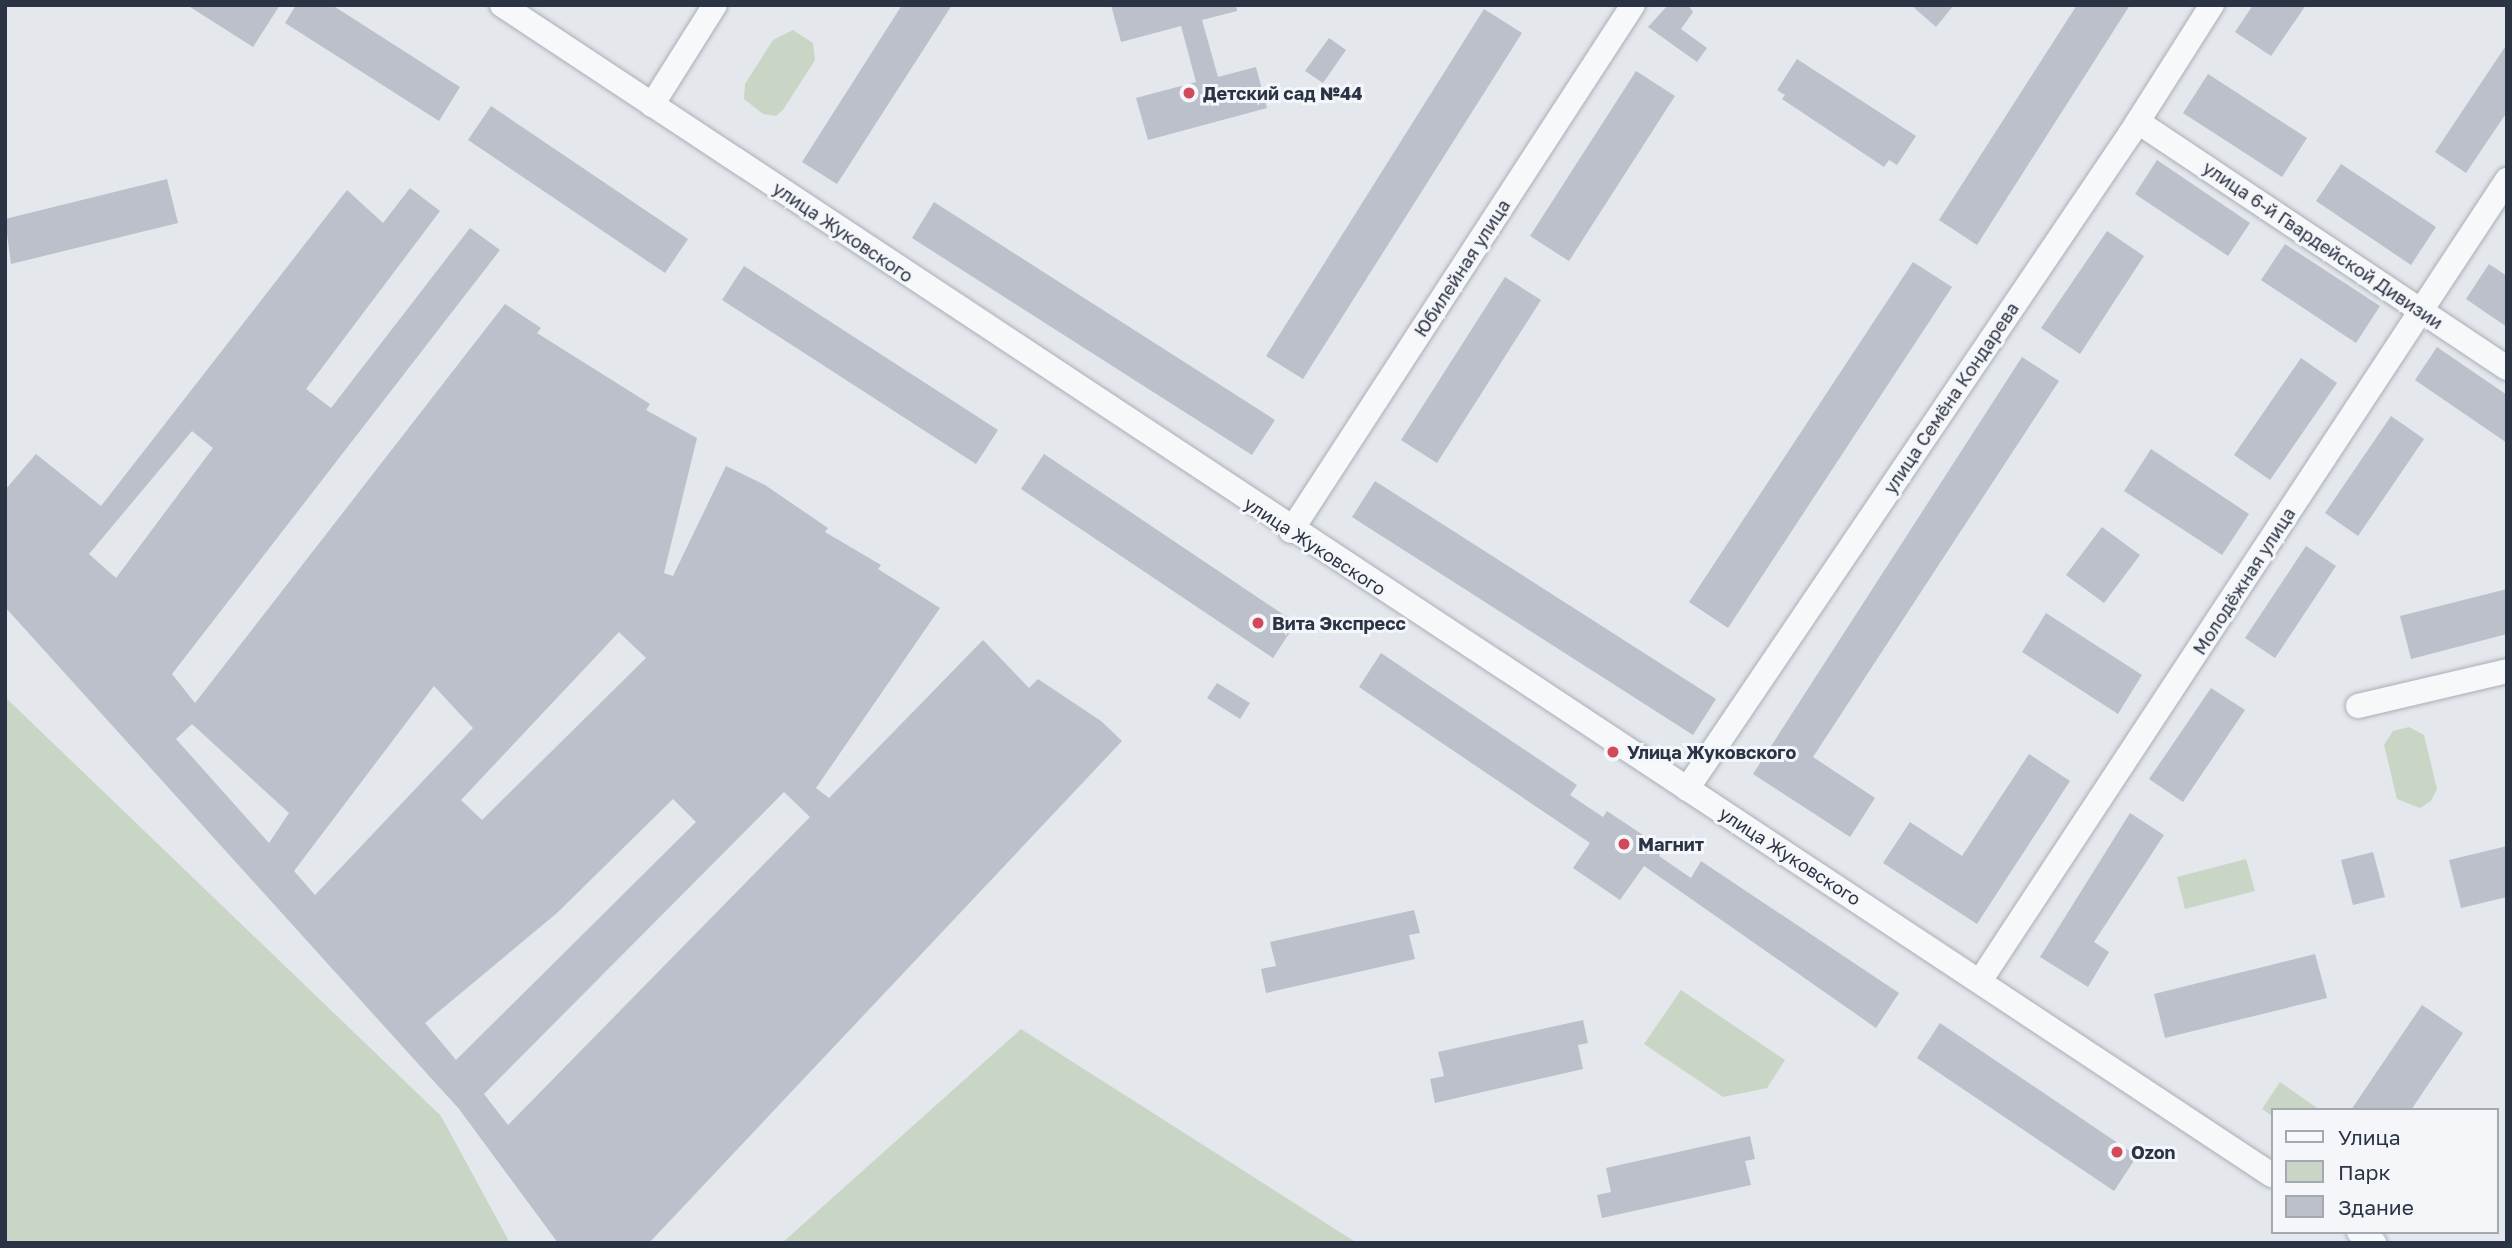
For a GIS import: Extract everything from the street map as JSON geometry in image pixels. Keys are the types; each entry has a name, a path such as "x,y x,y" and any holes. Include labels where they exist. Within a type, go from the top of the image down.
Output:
{"street":[{"name":"улица Жуковского","path":"502,5 1291,531 2270,1174"},
{"path":"652,105 715,5"},
{"name":"Юбилейная улица","path":"1291,531 1633,5"},
{"name":"улица Семёна Кондарева","path":"1687,789 2138,122 2212,5"},
{"name":"улица 6-й Гвардейской Дивизии","path":"2138,122 2507,368"},
{"name":"Молодёжная улица","path":"1980,981 2507,180"},
{"path":"2358,706 2507,671"}],"green space":[{"path":"793,30 813,43 815,60 783,110 776,116 763,114 744,99 745,84 773,40"},
{"path":"5,697 441,1116 510,1243 5,1243"},
{"path":"2409,727 2424,735 2437,789 2431,801 2420,808 2397,799 2384,745 2393,731"},
{"path":"2246,859 2255,891 2185,909 2177,877"},
{"path":"1681,990 1785,1060 1767,1088 1723,1097 1644,1044"},
{"path":"1021,1029 1357,1243 782,1243"},
{"path":"2280,1082 2317,1108 2270,1108 2270,1115 2262,1109"}],"building":[{"path":"187,5 280,5 253,47"},
{"path":"296,5 332,5 460,87 439,121 285,23"},
{"path":"902,5 952,5 837,184 802,162"},
{"path":"1111,5 1236,5 1237,11 1202,20 1218,77 1256,67 1267,108 1148,140 1136,98 1196,82 1181,26 1121,42"},
{"path":"1668,5 1688,5 1693,12 1681,29 1707,48 1697,62 1648,27"},
{"path":"1911,5 1954,5 1936,27"},
{"path":"2077,5 2130,5 1977,245 1939,220"},
{"path":"2253,5 2306,5 2271,56 2235,32"},
{"path":"1484,9 1522,33 1303,379 1266,356"},
{"path":"1329,38 1346,50 1323,83 1305,71"},
{"path":"2507,44 2507,112 2466,173 2435,152"},
{"path":"1797,59 1916,136 1897,165 1889,160 1884,167 1782,99 1785,95 1777,90"},
{"path":"1636,71 1675,96 1569,261 1530,236"},
{"path":"2208,74 2307,138 2282,177 2183,113"},
{"path":"491,106 688,239 665,273 468,140"},
{"path":"2157,160 2250,223 2228,256 2135,194"},
{"path":"2341,164 2436,227 2411,265 2316,201"},
{"path":"167,179 178,223 11,264 5,219"},
{"path":"410,188 440,211 306,389 331,408 470,228 500,250 172,674 195,703 505,304 541,328 537,333 650,404 646,410 697,438 664,573 673,576 726,466 765,485 828,528 825,532 881,565 878,569 940,608 816,788 829,798 983,640 1029,688 1038,679 1101,721 1122,741 649,1243 558,1243 459,1109 5,607 5,490 36,454 101,506 347,190 383,223","holes":["192,431 213,448 116,578 89,554","619,632 646,658 482,820 461,800","434,686 473,728 315,895 294,871","192,724 289,813 269,843 176,739","784,792 810,817 508,1125 484,1094","673,799 696,822 456,1060 425,1023 557,913"]},
{"path":"934,202 1275,420 1252,455 912,238"},
{"path":"2107,231 2144,256 2080,354 2041,328"},
{"path":"2285,244 2380,306 2356,343 2261,280"},
{"path":"1913,262 1952,287 1728,628 1689,602"},
{"path":"2489,264 2507,276 2507,327 2466,299"},
{"path":"744,266 998,430 976,464 722,300"},
{"path":"1505,277 1541,300 1437,463 1401,440"},
{"path":"2437,347 2507,395 2507,443 2415,380"},
{"path":"2022,357 2059,381 1813,757 1875,798 1850,837 1753,774"},
{"path":"2301,358 2337,383 2270,480 2234,455"},
{"path":"2391,416 2424,439 2358,536 2325,513"},
{"path":"2151,449 2249,514 2222,555 2124,491"},
{"path":"1044,454 1296,623 1273,658 1021,489"},
{"path":"1375,481 1716,699 1693,735 1352,517"},
{"path":"2102,527 2140,555 2104,603 2066,575"},
{"path":"2306,546 2336,566 2275,658 2245,638"},
{"path":"2507,589 2507,634 2411,659 2400,616"},
{"path":"2046,613 2142,675 2118,714 2022,652"},
{"path":"1381,653 1577,785 1570,795 1603,817 1607,811 1664,849 1659,856 1691,878 1701,861 1899,993 1876,1028 1644,866 1620,900 1573,868 1590,843 1359,687"},
{"path":"1217,683 1250,703 1240,719 1207,698"},
{"path":"2211,688 2245,710 2183,802 2149,779"},
{"path":"2029,754 2070,781 1977,924 1883,863 1910,822 1962,856"},
{"path":"2130,813 2164,835 2094,942 2109,952 2088,987 2040,957"},
{"path":"2507,846 2507,897 2461,908 2449,860"},
{"path":"2373,852 2385,897 2353,905 2341,860"},
{"path":"1414,910 1420,933 1409,935 1415,959 1266,993 1261,969 1276,966 1270,942"},
{"path":"2315,954 2327,998 2165,1038 2154,994"},
{"path":"2422,1005 2463,1033 2412,1108 2352,1108"},
{"path":"1583,1020 1588,1043 1578,1045 1583,1069 1435,1103 1430,1079 1444,1076 1438,1052"},
{"path":"1940,1023 2137,1156 2114,1191 1917,1058"},
{"path":"1750,1136 1755,1159 1745,1161 1751,1185 1602,1218 1597,1195 1611,1192 1606,1168"}],"place":[{"name":"Детский сад №44","path":"1189,93"},
{"name":"Вита Экспресс","path":"1258,623"},
{"name":"Улица Жуковского","path":"1613,752"},
{"name":"Магнит","path":"1624,844"},
{"name":"Ozon","path":"2117,1152"}]}
